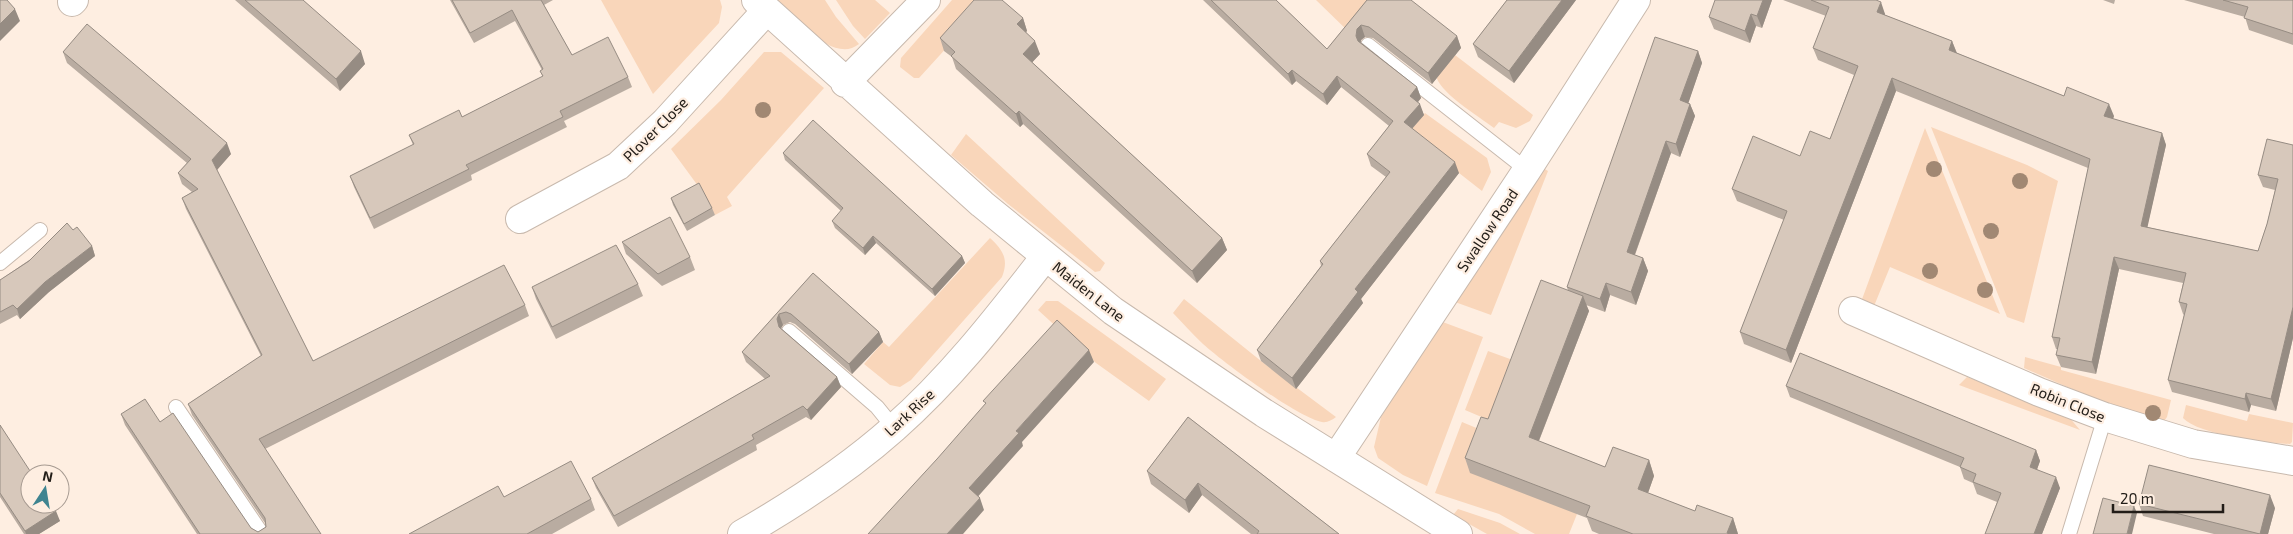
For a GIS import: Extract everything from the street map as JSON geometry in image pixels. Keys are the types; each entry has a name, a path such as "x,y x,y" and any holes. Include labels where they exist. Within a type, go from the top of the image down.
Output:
{"street":[{"path":"845,83 926,0"},
{"name":"Swallow Road","path":"1336,458 1527,170 1636,0"},
{"name":"Maiden Lane","path":"761,5 845,83 982,204 1045,257 1113,310 1186,362 1458,534"},
{"name":"Plover Close","path":"520,219 618,166 665,122 761,5"},
{"name":"Lark Rise","path":"742,534 791,506 894,428 965,357 1045,257"},
{"name":"Robin Close","path":"1853,311 2104,417 2194,444 2293,461"}],"lane":[{"path":"1368,45 1527,170"},
{"path":"0,263 40,230"},
{"path":"789,331 877,408 894,428"},
{"path":"176,407 262,534"},
{"path":"2069,534 2104,417"}],"shaded area":[{"path":"601,0 720,0 722,7 719,23 653,94"},
{"path":"777,0 825,0 836,17 859,44 849,49 827,44 804,27"},
{"path":"836,0 875,0 890,13 865,39 853,26"},
{"path":"952,0 990,0 919,78 914,78 900,67 901,58"},
{"path":"1316,0 1380,0 1351,34"},
{"path":"764,52 781,52 824,88 727,197 732,206 715,215 701,190 671,149 721,100"},
{"path":"1455,55 1533,115 1530,121 1516,128 1499,122 1494,128 1451,96 1438,81 1436,74 1443,70"},
{"path":"1425,113 1487,158 1491,172 1482,191 1408,133"},
{"path":"1931,127 2027,165 2058,181 2024,323 2007,317"},
{"path":"1925,128 2000,314 1890,267 1874,306 1861,302"},
{"path":"966,134 1105,263 1100,271 1095,272 1008,204 951,155"},
{"path":"1543,168 1548,171 1491,315 1455,302"},
{"path":"990,238 1004,255 1005,265 1002,277 911,380 900,387 890,385 864,364 883,342 889,347"},
{"path":"1184,299 1261,361 1336,417 1324,422 1296,411 1227,363 1203,344 1173,313"},
{"path":"1046,301 1058,301 1166,379 1149,401 1096,363 1038,310"},
{"path":"1440,321 1483,337 1427,486 1403,475 1378,458 1374,447 1381,417"},
{"path":"1488,351 1521,363 1498,424 1465,410"},
{"path":"2025,357 2061,367 2061,370 2171,400 2167,417 2164,421 2088,396 2024,368"},
{"path":"1967,377 2068,416 2080,430 1959,385"},
{"path":"2186,405 2247,421 2249,414 2293,423 2292,442 2290,444 2250,440 2203,429 2183,418"},
{"path":"1462,422 1486,432 1577,514 1569,534 1535,534 1499,514 1435,493"},
{"path":"1458,509 1500,523 1520,534 1487,534 1453,515"}],"building":[{"path":"0,0 7,0 15,9 0,24"},
{"path":"245,0 303,0 361,51 336,79"},
{"path":"452,0 541,0 572,55 608,37 628,77 560,111 563,117 466,165 469,169 370,218 350,176 414,144 409,135 459,110 462,117 543,76 540,71 543,69 512,10 470,33"},
{"path":"974,0 1002,0 1023,18 1017,24 1035,41 1023,54 1222,238 1192,271 1019,111 1016,114 951,56 955,52 940,38"},
{"path":"1211,0 1276,0 1327,49 1367,0 1411,0 1457,36 1428,73 1369,27 1361,25 1357,29 1356,36 1358,41 1417,87 1410,96 1420,104 1404,122 1455,162 1355,289 1358,292 1292,378 1257,350 1323,264 1320,261 1390,172 1367,154 1393,121 1337,76 1323,94 1292,70 1288,74"},
{"path":"1507,0 1562,0 1509,71 1473,44"},
{"path":"1715,0 1763,0 1757,16 1751,14 1745,31 1709,17"},
{"path":"1811,0 1876,0 1881,2 1877,12 1952,41 1949,50 2064,96 2067,87 2109,104 2104,116 2162,133 2141,226 2258,251 2278,179 2258,175 2267,139 2293,145 2293,307 2271,399 2246,393 2245,399 2168,380 2187,304 2179,302 2186,273 2114,257 2092,362 2056,355 2060,338 2052,337 2090,159 1892,78 1786,350 1740,332 1787,211 1732,189 1753,136 1800,156 1810,131 1830,139 1858,66 1813,48 1829,7"},
{"path":"2223,0 2293,0 2293,34 2244,18 2248,7"},
{"path":"87,24 227,143 212,160 313,361 504,265 525,305 259,439 321,534 200,534 121,414 145,399 160,422 173,413 251,528 258,532 266,527 265,518 188,404 262,355 182,198 198,189 178,173 191,159 63,52"},
{"path":"1655,37 1698,51 1680,100 1690,104 1676,144 1666,141 1627,252 1643,258 1631,292 1606,283 1600,299 1567,287"},
{"path":"813,120 962,256 932,289 873,236 863,248 832,221 843,208 783,153"},
{"path":"699,183 712,208 684,224 671,198"},
{"path":"670,217 690,257 658,274 622,242"},
{"path":"67,223 73,230 77,227 92,246 45,282 17,309 13,305 0,312 0,280 29,261"},
{"path":"616,245 638,284 552,327 532,287"},
{"path":"813,273 879,332 849,364 791,314 786,312 779,314 777,319 779,327 837,377 807,410 803,406 752,435 754,439 614,516 592,478 770,376 742,352"},
{"path":"1541,280 1583,296 1529,437 1605,467 1613,447 1649,460 1638,489 1695,511 1697,505 1733,518 1727,533 1730,534 1633,534 1586,516 1590,506 1465,458 1481,417 1488,419"},
{"path":"1057,320 1089,350 1016,431 1019,433 969,488 980,498 947,534 868,534 937,459 986,403 983,401"},
{"path":"1800,353 2036,450 2030,467 2056,477 2034,534 1985,534 2001,493 1973,482 1976,474 1960,467 1964,458 1786,386"},
{"path":"1188,417 1339,534 1257,534 1259,531 1198,483 1185,500 1147,471"},
{"path":"0,425 25,464 20,464 20,514 51,514 25,531 0,493"},
{"path":"571,461 591,499 527,534 409,534 498,486 504,497"},
{"path":"2149,465 2270,495 2260,534 2139,504"},
{"path":"2103,498 2134,506 2127,534 2093,534"}]}
